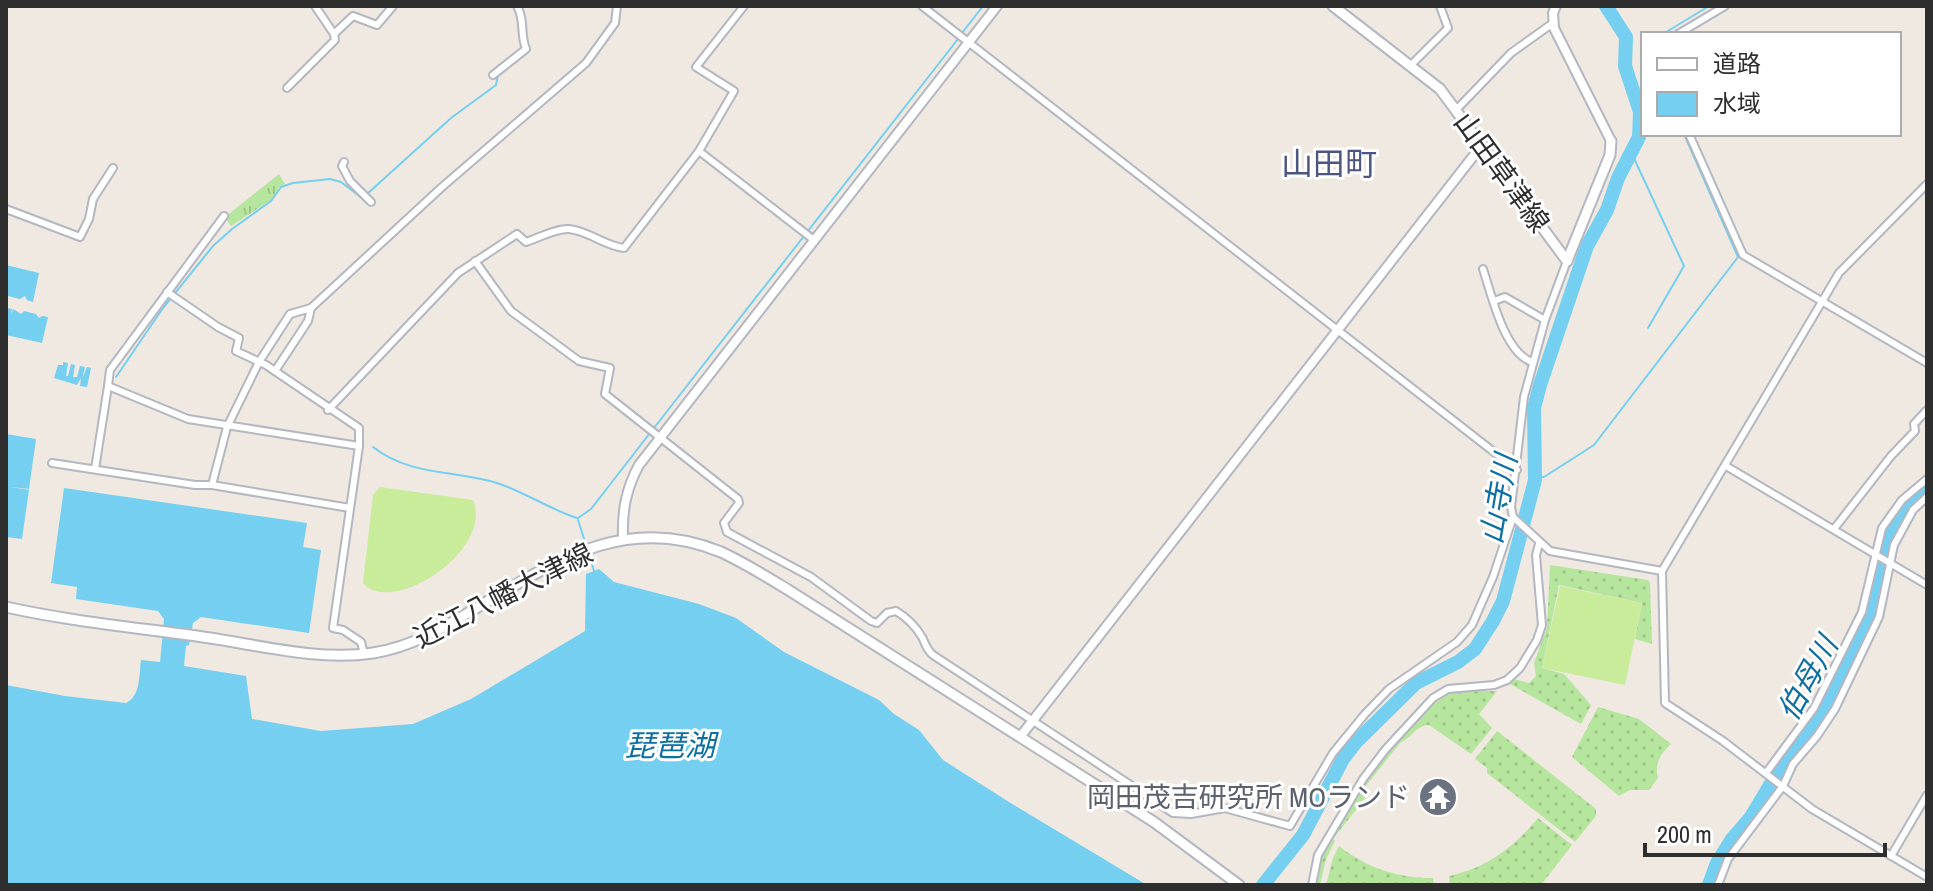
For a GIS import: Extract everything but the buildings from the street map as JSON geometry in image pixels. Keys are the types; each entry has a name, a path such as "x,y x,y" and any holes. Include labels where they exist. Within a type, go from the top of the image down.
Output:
{"main road":[{"name":"山田草津線","path":"1333,6 1440,89 1567,261"},
{"name":"山田草津線","path":"1567,261 1610,155 1611,141"},
{"name":"近江八幡大津線","path":"6,607 317,653 364,654 399,647 427,636 544,568 587,548 623,538 647,537 693,543 744,563 1178,839 1239,885"}],"street":[{"path":"287,88 335,40 315,6"},
{"path":"334,34 353,16 377,28 393,6"},
{"path":"212,485 227,427 259,362 290,314 311,308 442,187 586,63 615,23 617,6"},
{"path":"328,410 458,273 517,234 526,242 567,229 624,248 699,151 734,91 696,67 744,6"},
{"path":"922,6 1517,470"},
{"path":"623,538 622,519 628,487 653,433 962,38 997,6"},
{"path":"1410,66 1448,28 1440,6"},
{"path":"1556,6 1553,23 1611,141"},
{"path":"1681,32 1725,6"},
{"path":"493,75 526,49 520,7"},
{"path":"1457,109 1511,53 1553,23"},
{"path":"1690,136 1743,255 1927,363"},
{"path":"1020,737 1482,145"},
{"path":"699,151 808,235"},
{"path":"344,162 342,166 350,181 371,202"},
{"path":"6,209 80,237 89,219 93,199 113,168"},
{"path":"1927,184 1839,273 1662,571 1665,703 1723,741 1812,809 1927,877"},
{"path":"95,469 110,370 224,216"},
{"path":"475,261 511,311 579,361 610,368 605,394 738,499 739,503 724,523 727,532 811,577 871,621 877,623 887,613 896,611 904,616 933,655 1173,813 1191,814 1225,808 1290,826 1333,753 1365,714 1389,689 1457,642 1472,625 1515,519"},
{"path":"1567,261 1545,320 1524,397 1511,507 1515,519 1550,551 1662,571"},
{"path":"1483,269 1508,339 1521,358 1532,362"},
{"path":"167,292 239,338 236,351 275,371 328,410 359,428 333,628 343,630 361,642 364,654"},
{"path":"1494,301 1505,297 1545,320"},
{"path":"275,371 308,321 311,308"},
{"path":"108,386 188,419 359,446"},
{"path":"1834,529 1891,456 1915,431 1914,424 1927,410"},
{"path":"52,463 350,508"},
{"path":"1726,466 1927,585"},
{"path":"1766,773 1814,708 1862,612 1878,556 1882,528 1902,500 1927,479"},
{"path":"1718,885 1728,859 1783,786 1793,764 1823,728 1842,696 1879,617 1894,545 1913,510 1927,497"},
{"path":"1312,885 1318,855 1363,779 1433,698 1448,689 1494,685 1507,680 1520,668 1542,625 1536,555 1539,544"},
{"path":"1891,856 1927,795"}],"green space":[{"path":"279,174 285,184 280,186 271,200 231,226 225,217"},
{"path":"380,487 473,500 475,520 469,539 455,558 416,585 395,592 377,591 363,583 373,495"},
{"path":"1550,565 1648,580 1650,583 1652,644 1635,639 1642,603 1559,585 1542,668 1564,674 1591,705 1581,724 1510,684 1514,679 1529,683 1536,676 1534,663 1547,627"},
{"path":"1560,586 1642,603 1625,685 1542,668"},
{"path":"1455,691 1497,691 1479,714 1492,728 1471,754 1429,725 1401,742 1364,788 1365,798 1333,839 1335,841 1326,859 1320,885 1317,885 1323,854 1361,788 1419,718"},
{"path":"1598,707 1639,719 1671,744 1659,759 1658,778 1649,790 1630,790 1619,796 1572,757"},
{"path":"1497,731 1596,809 1596,816 1575,842 1487,773 1487,768 1475,759"},
{"path":"1538,818 1572,845 1541,885 1450,885 1449,876 1476,868 1499,855"},
{"path":"1339,846 1383,870 1433,878 1434,885 1326,885"}],"water":[{"path":"6,265 39,273 33,302 25,296 20,299 8,296"},
{"path":"6,308 12,309 11,315 13,309 21,314 24,311 39,318 48,317 42,343 6,335"},
{"path":"63,362 68,363 66,376 71,364 75,365 73,377 77,377 80,366 85,367 82,379 87,367 91,368 87,387 80,386 81,378 77,385 54,378 58,365 63,365"},
{"path":"6,434 36,439 29,489 10,487 29,490 22,539 6,537"},
{"name":"琵琶湖","path":"64,488 307,523 303,547 321,550 309,633 201,617 193,623 189,645 186,646 184,666 246,676 252,719 321,731 413,724 471,699 585,631 586,574 599,569 614,582 699,604 736,618 784,652 879,700 919,730 943,760 1147,885 6,885 6,685 126,703 137,690 141,660 160,662 164,619 158,611 76,599 77,587 51,583"}],"waterway":[{"path":"962,33 983,6"},
{"name":"山寺川","path":"1263,885 1303,835 1343,759 1356,742 1416,683 1458,662 1475,649 1503,601 1535,480 1534,408 1540,385 1587,246 1607,210 1618,178 1639,137 1640,112 1625,66 1626,37 1606,6"},
{"path":"1666,32 1709,6"},
{"path":"654,428 958,39"},
{"path":"367,194 451,118 496,85 498,75 527,51"},
{"path":"1535,477 1544,477 1594,445 1738,257 1685,136"},
{"path":"1632,154 1684,266 1648,328"},
{"path":"116,377 163,308 213,246 271,201 281,187 330,179 341,182 362,198"},
{"path":"578,518 591,509 650,433"},
{"path":"373,447 417,468 497,483 577,518"},
{"name":"伯母川","path":"1709,885 1717,863 1732,839 1751,817 1785,760 1822,714 1874,606 1891,532 1908,506 1927,487"},
{"path":"578,520 587,548"},
{"path":"589,554 594,571"}],"place":[{"name":"岡田茂吉研究所 MOランド","path":"1438,797"}],"district":[{"name":"山田町","path":"1329,163"}]}
